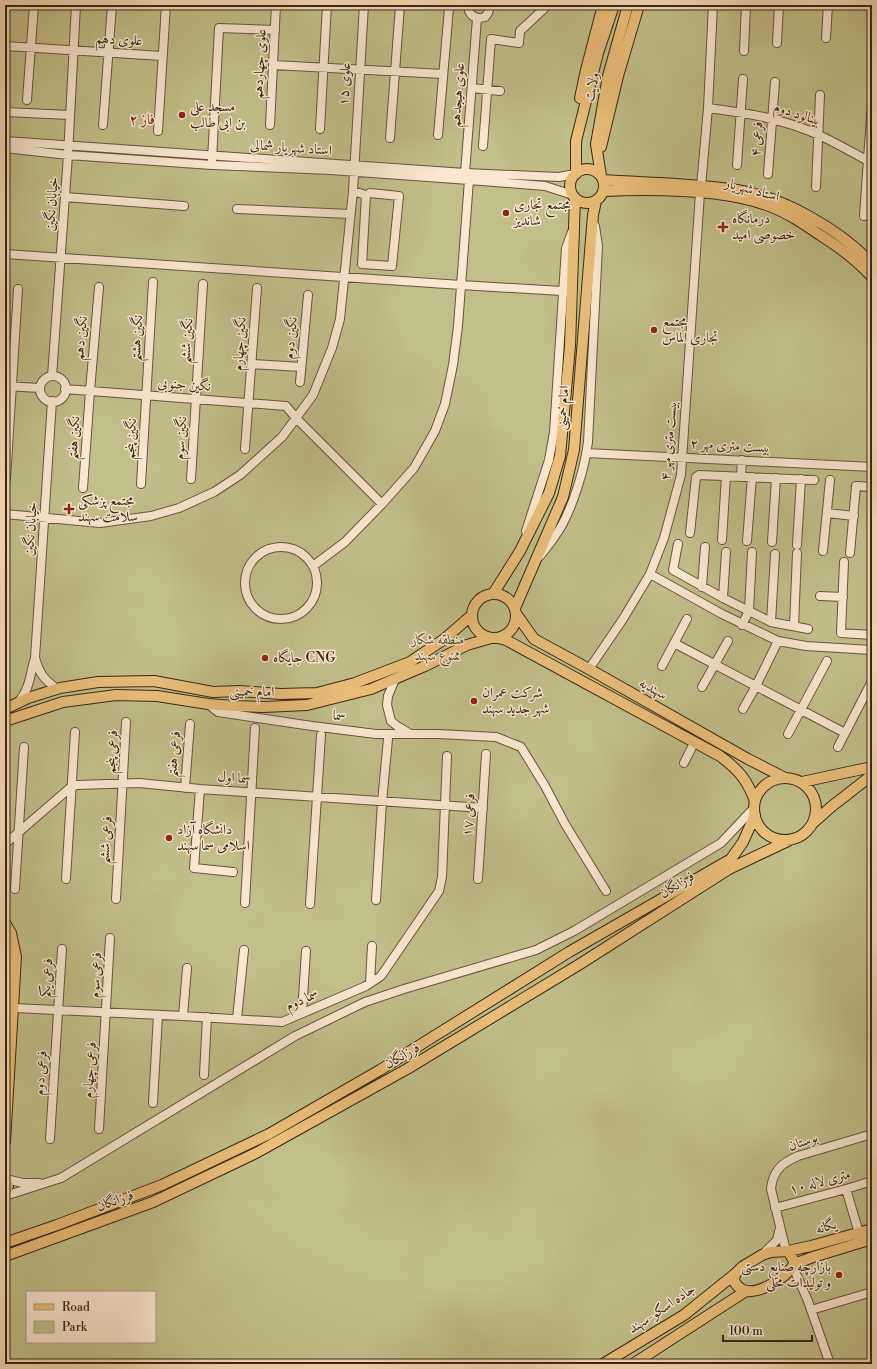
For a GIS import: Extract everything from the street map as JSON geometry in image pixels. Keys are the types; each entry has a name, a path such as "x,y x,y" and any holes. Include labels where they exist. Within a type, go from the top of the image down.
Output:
{"main road":[{"path":"576,141 577,116 586,70 604,5"},
{"name":"ولایت","path":"576,174 576,141 598,53 614,5"},
{"name":"ولایت","path":"602,178 596,144 608,76 628,5"},
{"path":"598,160 618,76 639,5"},
{"path":"584,170 593,170 602,178 603,191 601,197 596,201 585,203 580,202 574,196 570,188 576,174 584,170"},
{"name":"استاد شهریار","path":"602,178 700,190 769,206 791,216 836,245 864,268 872,277"},
{"name":"استاد شهریار","path":"603,191 738,190 785,205 810,217 848,241 872,264"},
{"name":"امام خمینی","path":"494,594 520,551 549,494 560,456 570,346 574,196"},
{"name":"امام خمینی","path":"516,612 563,497 574,450 593,218 596,201"},
{"path":"494,594 500,594 507,597 512,602 516,612 514,628 510,633 494,638 484,636 475,628 472,615 476,603 481,598 494,594"},
{"name":"سهندیه","path":"516,612 534,640 589,669 748,759 772,770 784,778"},
{"name":"امام خمینی","path":"5,708 28,698 57,689 98,682 154,681 213,692 240,691 280,694 317,693 355,683 410,662 443,640 472,615"},
{"name":"امام خمینی","path":"5,721 63,702 116,695 157,696 208,704 264,707 307,705 371,689 425,666 467,645 494,638"},
{"name":"سهندیه","path":"494,638 506,640 720,756 735,768 749,786 755,808"},
{"path":"581,681 589,669"},
{"path":"802,782 872,767"},
{"path":"812,824 816,806 814,797 802,782 784,778 775,780 766,784 759,792 755,808 760,826 769,835 780,839 792,839 803,833 831,807 872,775"},
{"name":"فرزانگان","path":"5,1243 162,1185 276,1130 380,1070 569,952 731,859 743,842 755,808"},
{"name":"فرزانگان","path":"5,1256 153,1202 256,1153 414,1065 580,964 729,869 792,839"},
{"path":"5,924 11,934 16,957 5,1024"},
{"path":"5,938 8,945 9,957 5,1142"},
{"path":"5,1195 8,1186 6,1178"},
{"name":"یگانه","path":"762,1255 770,1252 787,1251 811,1246 872,1229"},
{"name":"یگانه","path":"794,1265 813,1257 872,1240"},
{"path":"633,1364 746,1291 772,1285 780,1280 794,1265 793,1259 787,1251"},
{"name":"جاده اسکو-سهند","path":"603,1364 684,1315 742,1267 762,1255"},
{"path":"735,1274 734,1281 741,1289 746,1291"}],"street":[{"path":"27,100 34,5"},
{"name":"خیابان نگین","path":"52,376 69,145 76,5"},
{"path":"104,125 112,5"},
{"path":"158,131 166,5"},
{"name":"علوی چهاردهم","path":"270,125 276,5"},
{"path":"320,129 326,5"},
{"name":"علوی ۱۵","path":"5,514 100,522 151,516 179,508 214,492 240,475 282,437 313,395 332,348 340,319 353,191 364,5"},
{"path":"468,5 468,10 472,16 477,18 485,17 488,13 490,5"},
{"path":"484,146 490,39 519,43 520,31 548,5"},
{"name":"بیست متری مهر ۴","path":"589,669 623,619 650,574 664,538 681,475 700,190 708,108 713,5"},
{"path":"744,51 746,5"},
{"path":"777,43 780,5"},
{"path":"826,38 828,5"},
{"path":"390,138 400,6"},
{"path":"438,135 449,8"},
{"name":"علوی هیجدهم","path":"312,566 345,542 414,468 435,431 445,404 453,365 461,285 477,18"},
{"path":"212,165 219,28 275,30"},
{"name":"علوی دهم","path":"5,46 162,56"},
{"path":"273,65 443,74"},
{"path":"737,165 743,79"},
{"name":"فرعی ۴","path":"768,174 774,82"},
{"path":"472,88 500,91"},
{"path":"816,187 820,95"},
{"path":"864,216 870,162 872,102"},
{"name":"بینالود دوم","path":"708,108 740,112 772,119 801,128 818,135 870,162"},
{"path":"5,112 70,115"},
{"name":"استاد شهریار شمالی","path":"5,141 467,176 545,186 574,196"},
{"name":"استاد شهریار شمالی","path":"5,148 212,165 354,168"},
{"name":"استاد شهریار شمالی","path":"467,176 560,177 576,174"},
{"path":"353,191 366,195 362,264 392,266 399,196 370,193"},
{"path":"65,197 184,206"},
{"path":"237,209 350,214"},
{"path":"534,565 562,525 586,461 598,246 593,218"},
{"path":"520,551 549,460 554,432 566,248 574,226"},
{"path":"5,254 562,291"},
{"name":"نگین هشتم","path":"146,395 153,282"},
{"name":"نگین ششم","path":"196,399 204,284"},
{"name":"نگین دهم","path":"90,391 99,287"},
{"name":"نگین چهارم","path":"245,448 257,288"},
{"path":"6,479 8,386 18,289"},
{"name":"نگین دوم","path":"300,382 308,295"},
{"path":"252,364 302,367"},
{"path":"52,376 62,380 65,389 60,399 52,401 42,396 40,388 45,378 52,376"},
{"path":"8,386 40,388"},
{"name":"نگین جنوبی","path":"65,389 286,406 296,418 382,504"},
{"name":"نگین هفتم","path":"83,488 90,391"},
{"name":"نگین پنجم","path":"141,484 146,395"},
{"name":"نگین سوم","path":"191,479 196,399"},
{"name":"خیابان نگین","path":"17,703 22,698 28,686 35,658 52,401"},
{"name":"بیست متری مهر ۲","path":"586,453 872,467"},
{"path":"741,476 742,460"},
{"path":"690,533 696,477 699,475 814,480"},
{"path":"722,540 726,476"},
{"path":"747,541 752,477"},
{"path":"772,542 776,478"},
{"path":"794,626 801,480"},
{"path":"823,550 830,480"},
{"path":"850,553 856,486 872,487"},
{"path":"827,514 854,516"},
{"path":"678,544 673,570 702,587 771,622 808,629"},
{"path":"702,587 705,547"},
{"path":"274,548 291,548 306,557 312,566 316,576 316,593 307,608 298,614 282,619 271,618 256,609 250,600 246,590 247,573 255,558 264,552 274,548"},
{"path":"723,598 726,552"},
{"path":"742,625 749,611 752,552"},
{"path":"771,622 775,554"},
{"path":"844,562 841,633 872,635"},
{"path":"650,574 742,625 778,641 806,646 872,650"},
{"path":"820,596 843,597"},
{"path":"662,666 687,619"},
{"path":"858,648 859,634"},
{"path":"702,687 728,641"},
{"path":"743,709 778,641"},
{"path":"674,643 844,733"},
{"path":"35,658 41,675 57,689"},
{"path":"788,734 827,662"},
{"path":"395,679 388,696 387,705 391,721 410,734"},
{"path":"838,747 844,733 871,687"},
{"name":"سما","path":"208,704 218,712 312,726 376,734 496,737 521,747 545,786 565,824 606,891"},
{"name":"فرعی پنجم","path":"123,783 126,722"},
{"name":"فرعی هفتم","path":"184,788 190,724"},
{"path":"245,903 255,728"},
{"path":"66,879 75,732"},
{"path":"310,904 321,736"},
{"path":"376,900 382,802 388,739"},
{"path":"684,763 694,743"},
{"path":"15,889 24,747"},
{"name":"فرعی ۱۷","path":"478,879 486,754"},
{"name":"سما دوم","path":"8,1008 282,1022 370,984 380,976 439,891 442,878 446,756"},
{"name":"سما اول","path":"71,787 77,784 123,783 483,808"},
{"name":"فرعی ششم","path":"116,899 123,783"},
{"path":"5,844 71,787"},
{"path":"200,789 194,868 233,872"},
{"path":"5,1195 61,1178 295,1036 365,1002 536,950 574,931 721,843 755,808"},
{"name":"فرعی سوم","path":"107,1012 110,938"},
{"path":"370,984 372,946"},
{"name":"فرعی یکم","path":"58,1010 62,949"},
{"path":"237,1019 244,950"},
{"path":"302,1013 306,951"},
{"path":"183,1016 187,968"},
{"name":"فرعی دوم","path":"50,1139 58,1010"},
{"name":"فرعی چهارم","path":"100,1128 107,1012"},
{"path":"153,1103 158,1015"},
{"path":"204,1075 207,1017"},
{"name":"بوستان","path":"787,1251 771,1189 772,1179 782,1165 798,1156 872,1134"},
{"path":"6,1178 23,1183 46,1183"},
{"name":"۱۰ متری لاله","path":"775,1208 872,1181"},
{"path":"846,1189 859,1233"},
{"path":"762,1255 777,1240 780,1225"},
{"path":"794,1265 830,1364"},
{"path":"812,1313 872,1292"},
{"path":"812,1313 872,1297"}],"green space":[{"name":"منطقه شکار ممنوع سهند","path":"5,5 872,5 872,1364 5,1364"}],"place":[{"name":"مسجد علی بن ابی طالب","path":"182,115"},
{"name":"مجتمع تجاری شاندیز","path":"506,213"},
{"name":"درمانگاه خصوصی امید","path":"723,227"},
{"name":"مجتمع تجاری الماس","path":"654,330"},
{"name":"مجتمع پزشکی سلامت سهند","path":"69,509"},
{"name":"جایگاه CNG","path":"265,658"},
{"name":"شرکت عمران شهر جدید سهند","path":"474,701"},
{"name":"دانشگاه آزاد اسلامی سما سهند","path":"169,838"},
{"name":"بازارچه صنایع دستی و تولیدات محلی","path":"839,1275"}],"district":[{"name":"فاز ۲","path":"142,119"}]}
